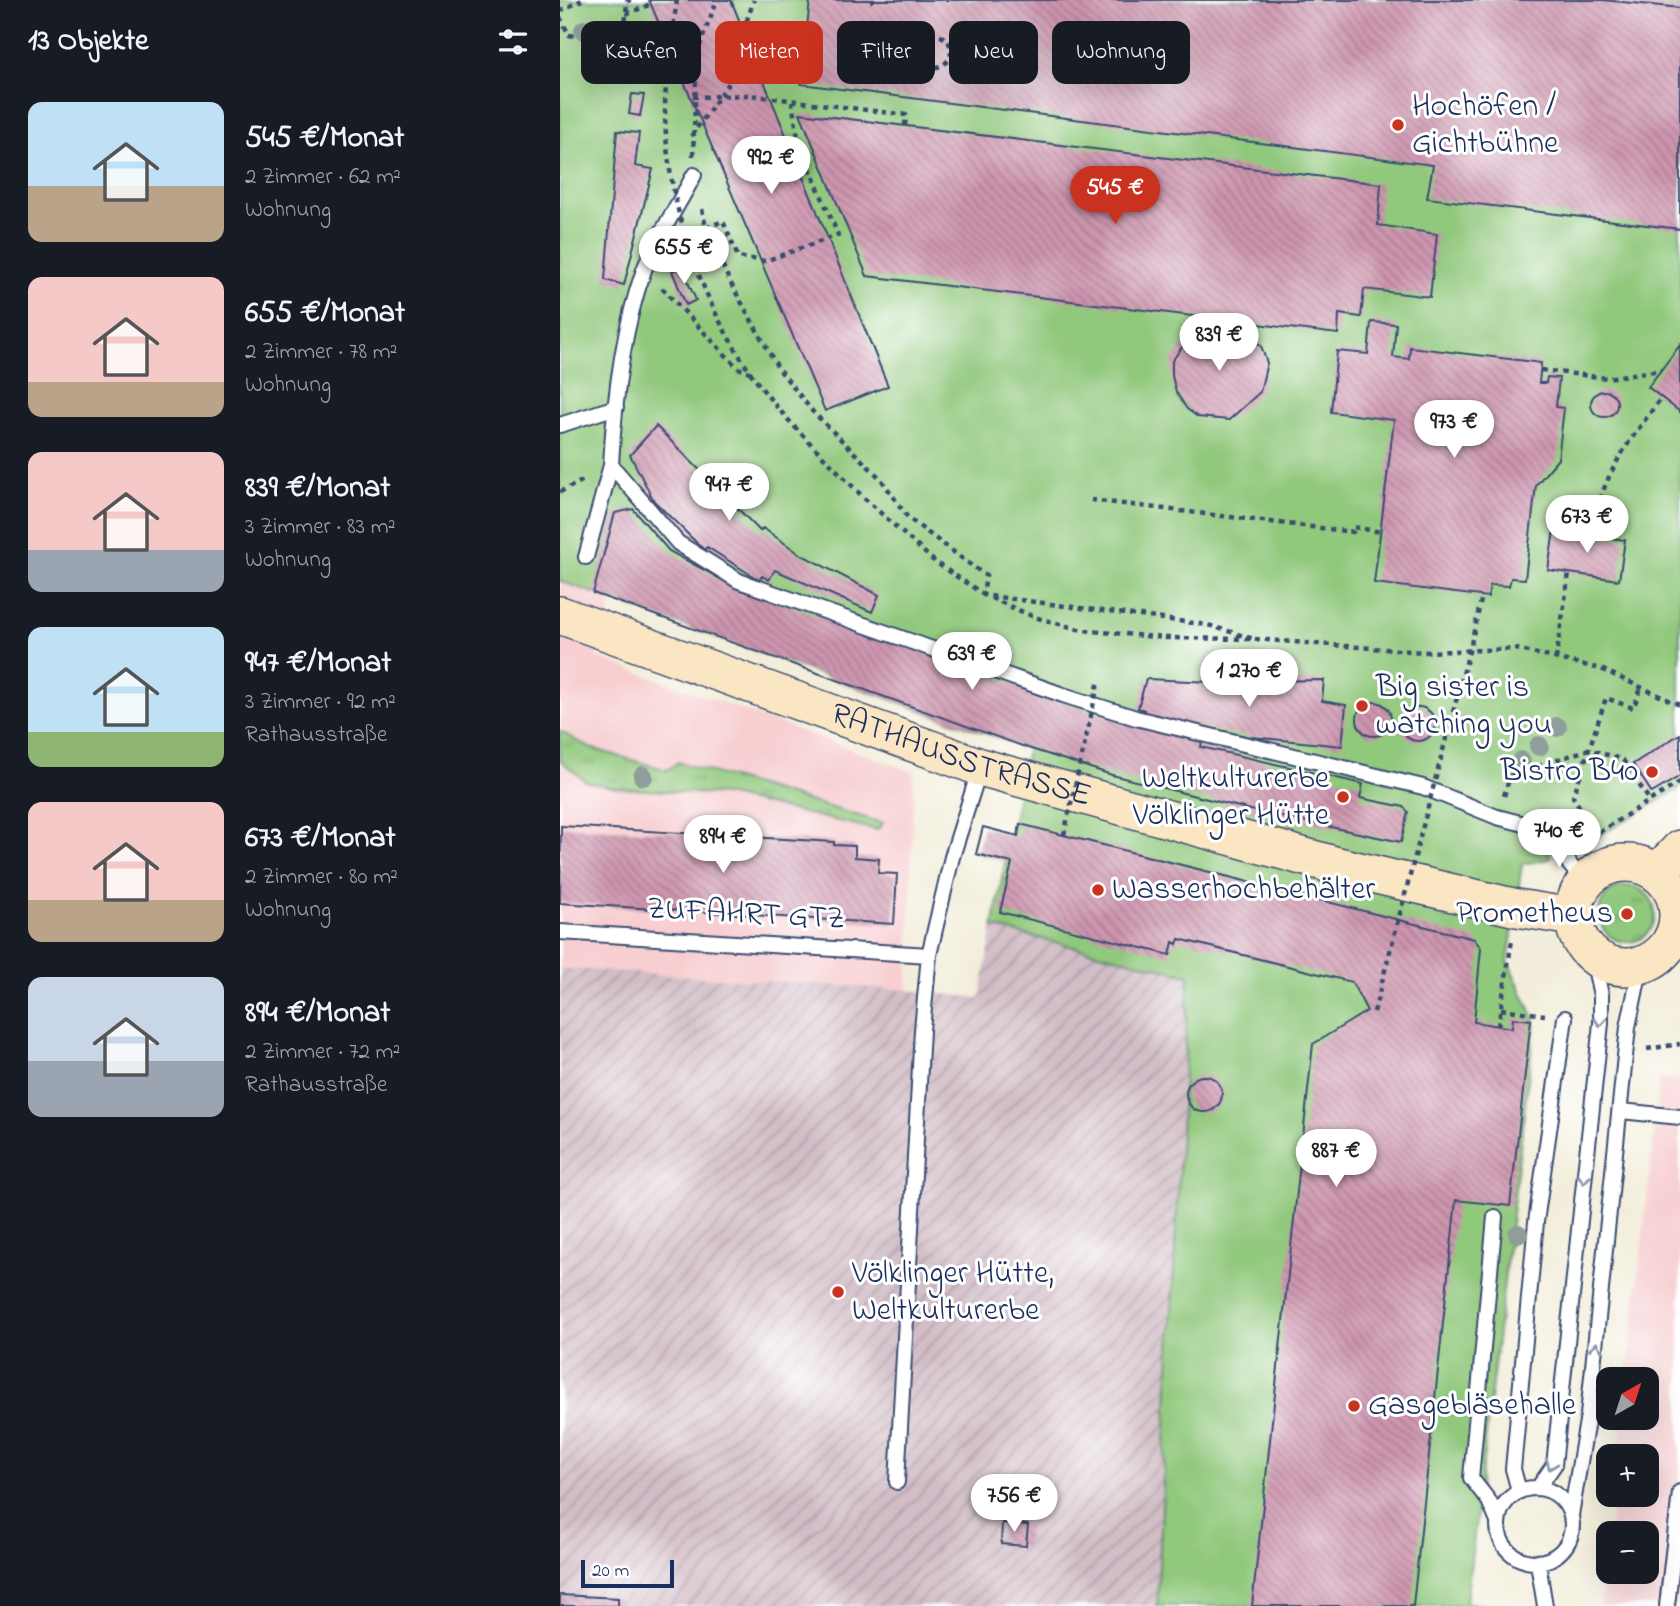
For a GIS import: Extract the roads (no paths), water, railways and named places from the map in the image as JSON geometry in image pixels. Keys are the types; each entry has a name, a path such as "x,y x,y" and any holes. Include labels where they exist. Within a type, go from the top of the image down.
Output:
{"main road":[{"name":"RATHAUSSTRASSE","path":"560,615 980,767 1338,866 1506,905 1573,917"},
{"path":"1669,861 1666,881 1676,901 1678,924 1675,935 1661,954 1642,965 1615,967 1592,955 1579,938 1573,917 1576,898 1585,883 1600,869 1619,863 1669,861"}],"lane":[{"path":"586,557 611,465 620,373 645,269 694,175"},
{"path":"560,425 616,407"},
{"path":"611,465 678,543 739,581 1136,718 1423,787 1497,817 1552,831 1558,836 1570,865 1585,883"},
{"path":"897,1482 922,1030 929,954 952,857 980,767"},
{"name":"ZUFAHRT GTZ","path":"560,932 929,954"},
{"path":"1538,1488 1555,1465 1601,1023 1601,995 1592,955"},
{"path":"1495,1217 1471,1478 1489,1501 1504,1546 1524,1562 1538,1563 1559,1555 1566,1547 1573,1526 1571,1514 1588,1415 1628,1027 1642,965"},
{"path":"1519,1491 1513,1469 1535,1235 1565,1018"},
{"path":"1621,1111 1680,1116"},
{"path":"1498,1522 1501,1509 1519,1491 1538,1488 1559,1496 1571,1514"},
{"path":"1672,1603 1680,1492"},
{"path":"1538,1563 1545,1606"}],"place":[{"name":"Hochöfen / Gichtbühne","path":"1398,125"},
{"name":"Big sister is watching you","path":"1362,706"},
{"name":"Bistro B40","path":"1652,772"},
{"name":"Weltkulturerbe Völklinger Hütte","path":"1343,797"},
{"name":"Wasserhochbehälter","path":"1098,890"},
{"name":"Prometheus","path":"1627,914"},
{"name":"Völklinger Hütte, Weltkulturerbe","path":"838,1292"},
{"name":"Gasgebläsehalle","path":"1354,1406"}]}
